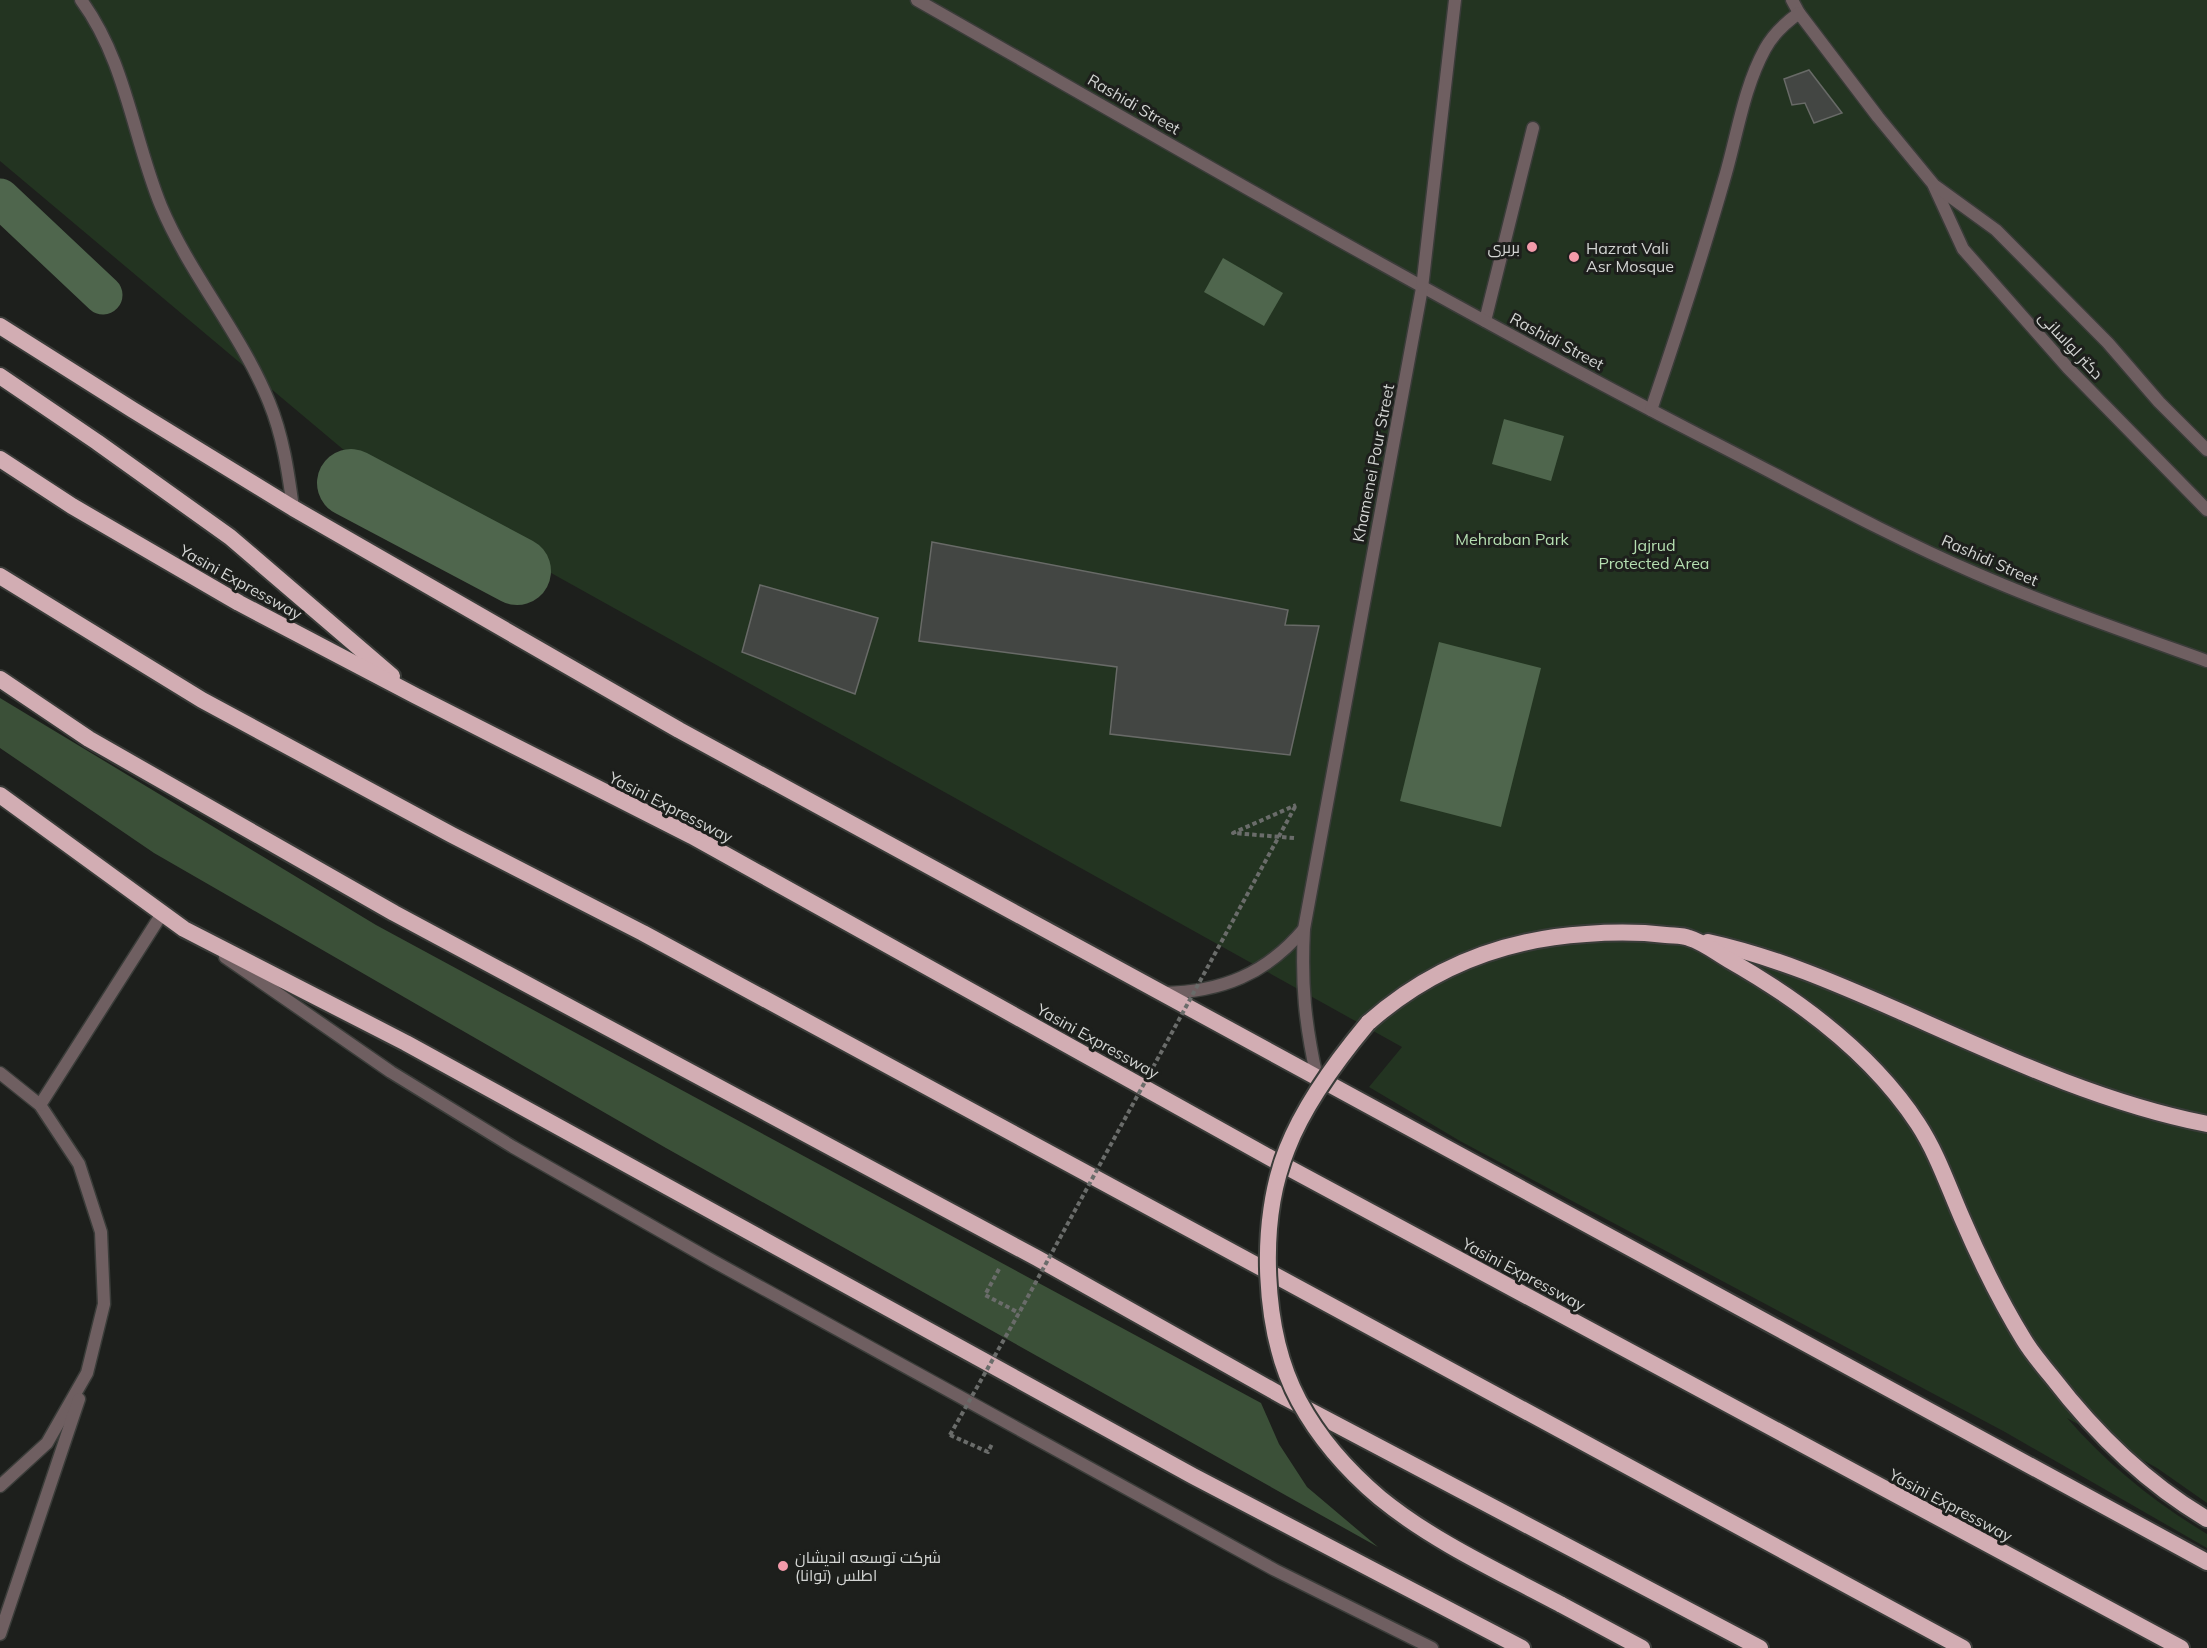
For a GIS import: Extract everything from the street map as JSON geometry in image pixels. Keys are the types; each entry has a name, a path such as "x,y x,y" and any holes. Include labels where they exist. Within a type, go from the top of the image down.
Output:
{"highway":[{"path":"0,326 133,411 293,507 679,730 2207,1562"},
{"path":"0,376 230,537 416,696"},
{"name":"Yasini Expressway","path":"0,459 72,506 239,603 692,836 1274,1160 2181,1648"},
{"path":"0,576 213,705 452,835 643,933 1963,1648"},
{"path":"0,679 90,739 394,913 1020,1249 1286,1398 1760,1648"},
{"path":"0,795 184,929 406,1042 1141,1448 1522,1648"},
{"path":"1642,1648 1442,1540 1382,1499 1343,1463 1310,1419 1295,1394 1284,1365 1273,1314 1267,1261 1270,1215 1286,1150 1299,1124 1342,1055 1368,1023 1425,981 1468,960 1511,945 1567,935 1612,932 1690,938 1741,949 1821,976 2071,1085 2163,1114 2207,1124"},
{"path":"1690,938 1736,964 1800,1007 1826,1026 1876,1071 1919,1125 1937,1157 1986,1272 2026,1344 2080,1412 2115,1449 2179,1503 2207,1519"}],"street":[{"path":"81,0 115,60 150,177 174,235 247,358 268,400 284,446 293,507"},
{"name":"Rashidi Street","path":"917,0 1422,288 1651,410 1875,525 1972,572 2064,610 2207,661"},
{"name":"Khamenei Pour Street","path":"1317,1078 1304,1016 1302,958 1304,928 1422,288 1455,0"},
{"name":"دکتر لواسانی","path":"1792,0 1799,13 1878,117 1934,185 1996,230 2108,343 2159,402 2207,450"},
{"path":"1651,410 1725,179 1751,80 1773,37 1799,13"},
{"path":"1485,321 1533,128"},
{"name":"دکتر لواسانی","path":"1934,185 1963,249 2068,368 2207,510"},
{"path":"40,1105 163,912"},
{"path":"1161,993 1206,990 1249,974 1287,949 1304,928"},
{"path":"184,929 391,1072 513,1147 713,1261 1275,1570 1432,1648"},
{"path":"0,1072 40,1105 79,1164 101,1232 104,1304 87,1372 0,1634"},
{"path":"0,1486 47,1443 87,1372"}],"path":[{"path":"988,1452 950,1436 1019,1313 1296,805 1233,833 1319,840"},
{"path":"985,1295 1019,1313"}],"green space":[{"name":"Jajrud Protected Area","path":"0,0 2207,0 2207,1503 2157,1468 2067,1418 2132,1482 2207,1534 2207,1548 2005,1432 1460,1141 1369,1087 1402,1047 370,472 0,161"}],"shaded area":[{"path":"1223,258 1283,293 1264,326 1204,292"},
{"path":"1504,419 1564,436 1551,481 1492,464"},
{"path":"1439,642 1541,668 1501,827 1400,801"},
{"path":"0,698 376,925 1261,1403 1279,1444 1307,1487 1378,1547 666,1148 154,853 0,748"}],"building":[{"path":"1809,70 1842,113 1814,123 1805,103 1792,105 1784,79"},
{"path":"932,542 1288,610 1285,625 1319,626 1290,755 1110,734 1117,667 919,641"},
{"path":"760,585 878,618 855,694 742,652"}],"waterway":[{"path":"0,198 103,295"},
{"path":"351,483 517,571"}],"place":[{"name":"بربری","path":"1532,247"},
{"name":"Hazrat Vali Asr Mosque","path":"1574,257"},
{"name":"شرکت توسعه اندیشان اطلس (توانا)","path":"783,1566"}],"park label":[{"name":"Mehraban Park","path":"1512,539"}]}
